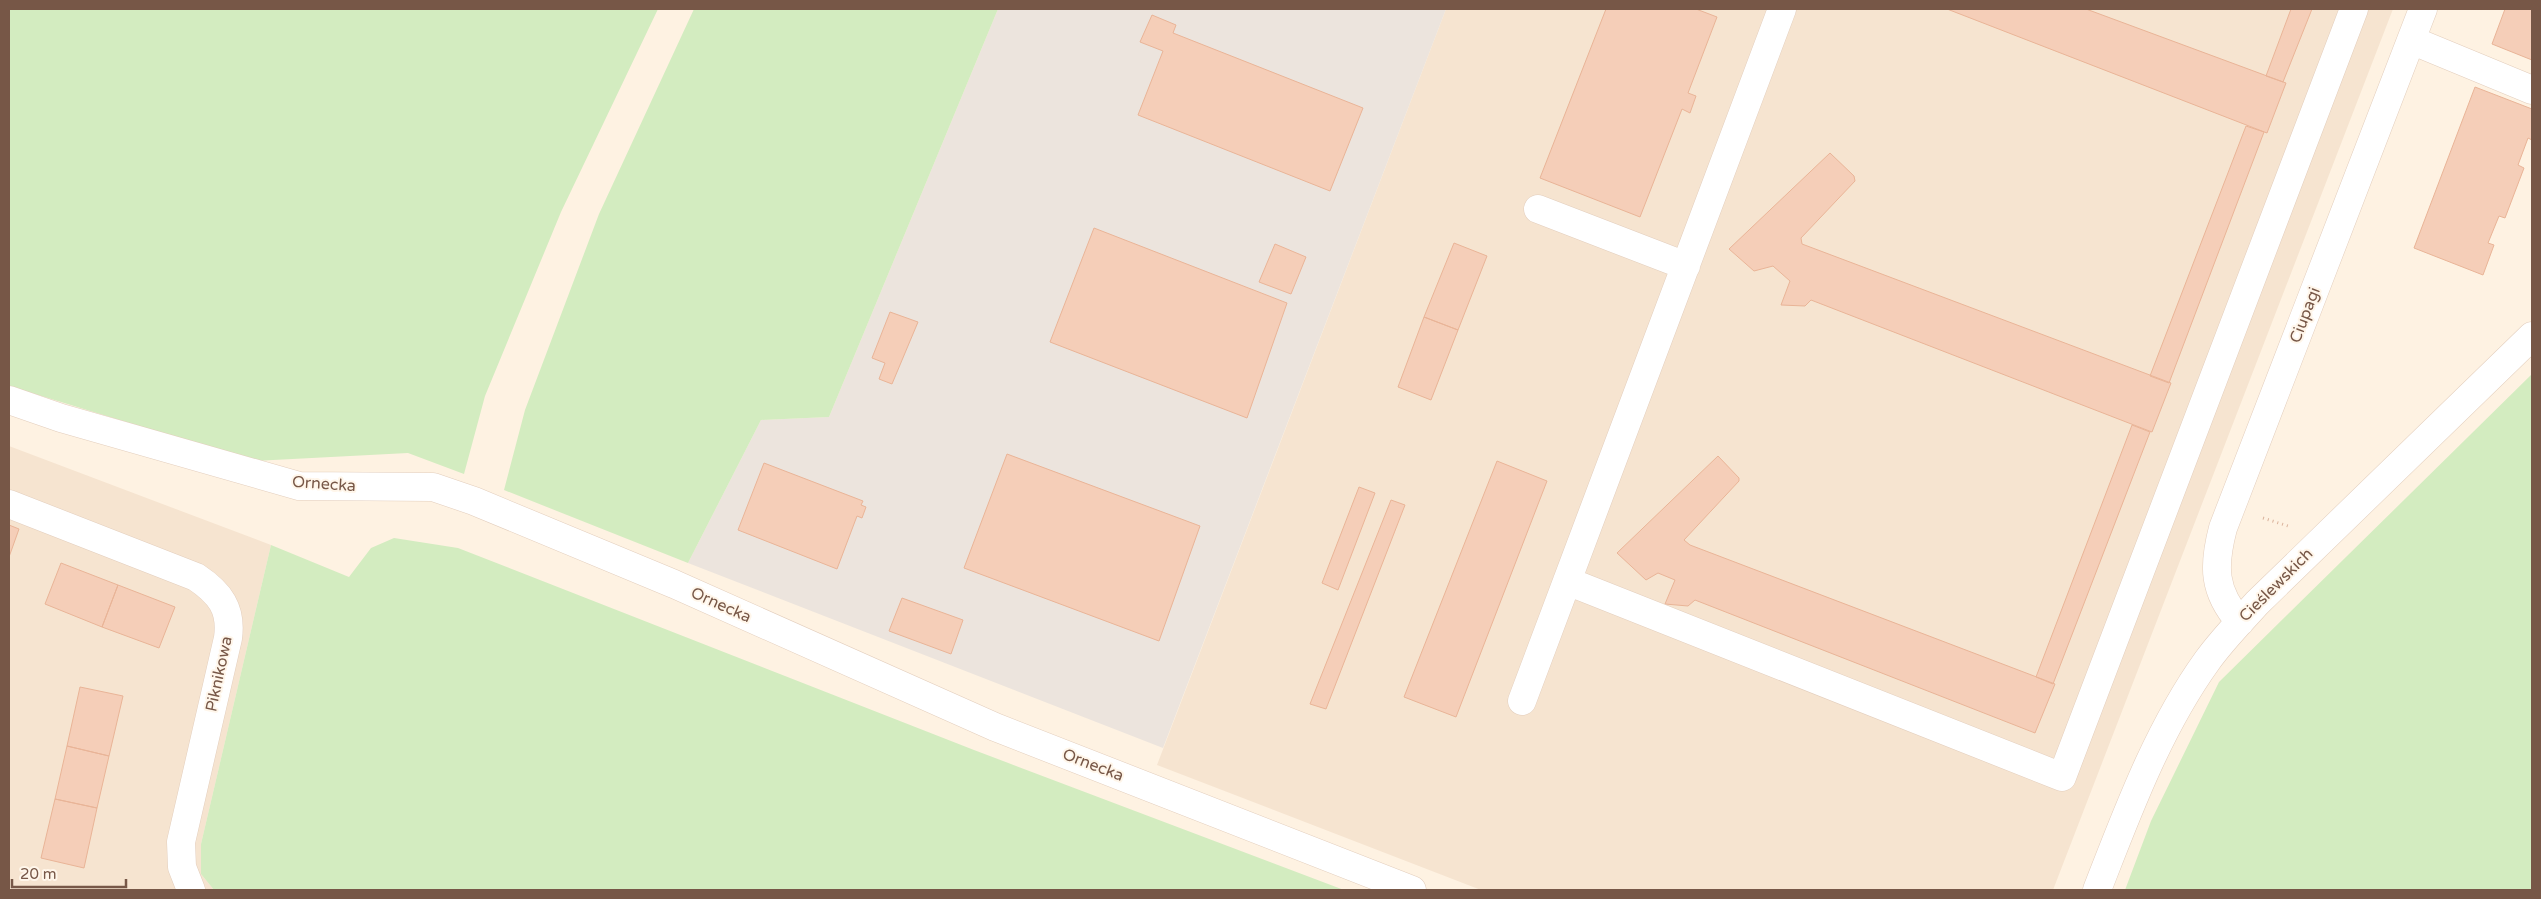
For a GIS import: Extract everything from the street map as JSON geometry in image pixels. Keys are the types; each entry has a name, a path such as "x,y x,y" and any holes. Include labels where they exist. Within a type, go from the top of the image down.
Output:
{"street":[{"path":"1522,701 1782,9"},
{"path":"1567,581 2062,777 2354,9"},
{"name":"Ciupagi","path":"2240,622 2222,598 2218,582 2216,564 2223,528 2423,9"},
{"path":"2411,40 2532,90"},
{"path":"1538,209 1686,266"},
{"name":"Cieślewskich","path":"2097,890 2134,800 2173,718 2206,662 2240,622 2532,336"},
{"name":"Ornecka","path":"9,400 61,418 299,486 433,487 466,498 674,584 995,727 1412,890"},
{"name":"Piknikowa","path":"9,504 196,577 221,598 227,610 230,624 228,638 181,842 182,867 192,890"}],"shaded area":[{"path":"998,9 1446,9 1163,748 688,563 761,420 829,417"},
{"path":"1446,9 2393,9 2053,890 1481,890 1157,765"},
{"path":"9,446 271,545 201,844 201,874 214,890 9,890"}],"green space":[{"path":"9,9 658,9 561,212 485,396 464,474 408,453 253,461 9,386"},
{"path":"694,9 998,9 829,417 761,420 688,563 504,490 525,410 599,214"},
{"path":"2532,374 2532,890 2125,890 2151,821 2219,682"},
{"path":"394,538 458,548 974,750 1344,890 214,890 201,874 201,844 271,545 349,577 371,548"}],"building":[{"path":"1606,9 1696,9 1717,17 1688,93 1696,96 1690,113 1682,109 1640,217 1540,178"},
{"path":"1947,9 2086,9 2286,83 2267,133"},
{"path":"2291,9 2312,9 2283,82 2266,76"},
{"path":"2505,9 2532,9 2532,60 2492,44"},
{"path":"1152,15 1176,25 1173,33 1363,108 1330,191 1138,115 1163,51 1140,42"},
{"path":"2475,87 2532,109 2532,140 2528,138 2518,165 2524,168 2505,218 2499,216 2488,243 2494,245 2483,275 2414,248"},
{"path":"2246,126 2264,132 2169,383 2150,376"},
{"path":"1830,153 1854,176 1855,181 1801,238 1802,244 2171,383 2152,432 1811,300 1805,306 1781,305 1790,281 1773,266 1754,271 1729,249"},
{"path":"1094,228 1287,303 1247,418 1050,342"},
{"path":"1454,243 1487,256 1458,330 1424,317"},
{"path":"1275,244 1306,257 1291,294 1259,282"},
{"path":"890,312 918,322 892,384 879,379 885,363 872,358"},
{"path":"1424,317 1458,330 1431,400 1398,387"},
{"path":"2132,425 2150,432 2053,684 2036,677"},
{"path":"1007,454 1200,526 1159,641 964,568"},
{"path":"1718,456 1739,478 1739,481 1684,540 1690,545 2055,684 2035,733 1695,600 1688,606 1665,604 1675,580 1658,573 1646,580 1617,553"},
{"path":"1497,461 1547,481 1456,717 1404,697"},
{"path":"764,463 863,501 861,505 866,507 862,518 857,516 837,569 738,530"},
{"path":"1359,487 1375,493 1338,590 1322,583"},
{"path":"1391,500 1405,505 1326,709 1310,704"},
{"path":"9,525 19,529 9,557"},
{"path":"61,563 118,585 102,627 45,604"},
{"path":"118,585 175,607 159,648 102,627"},
{"path":"902,598 963,620 951,654 889,631"},
{"path":"80,687 123,696 109,756 67,746"},
{"path":"67,746 109,756 97,808 55,799"},
{"path":"55,799 97,808 84,868 41,858"}]}
